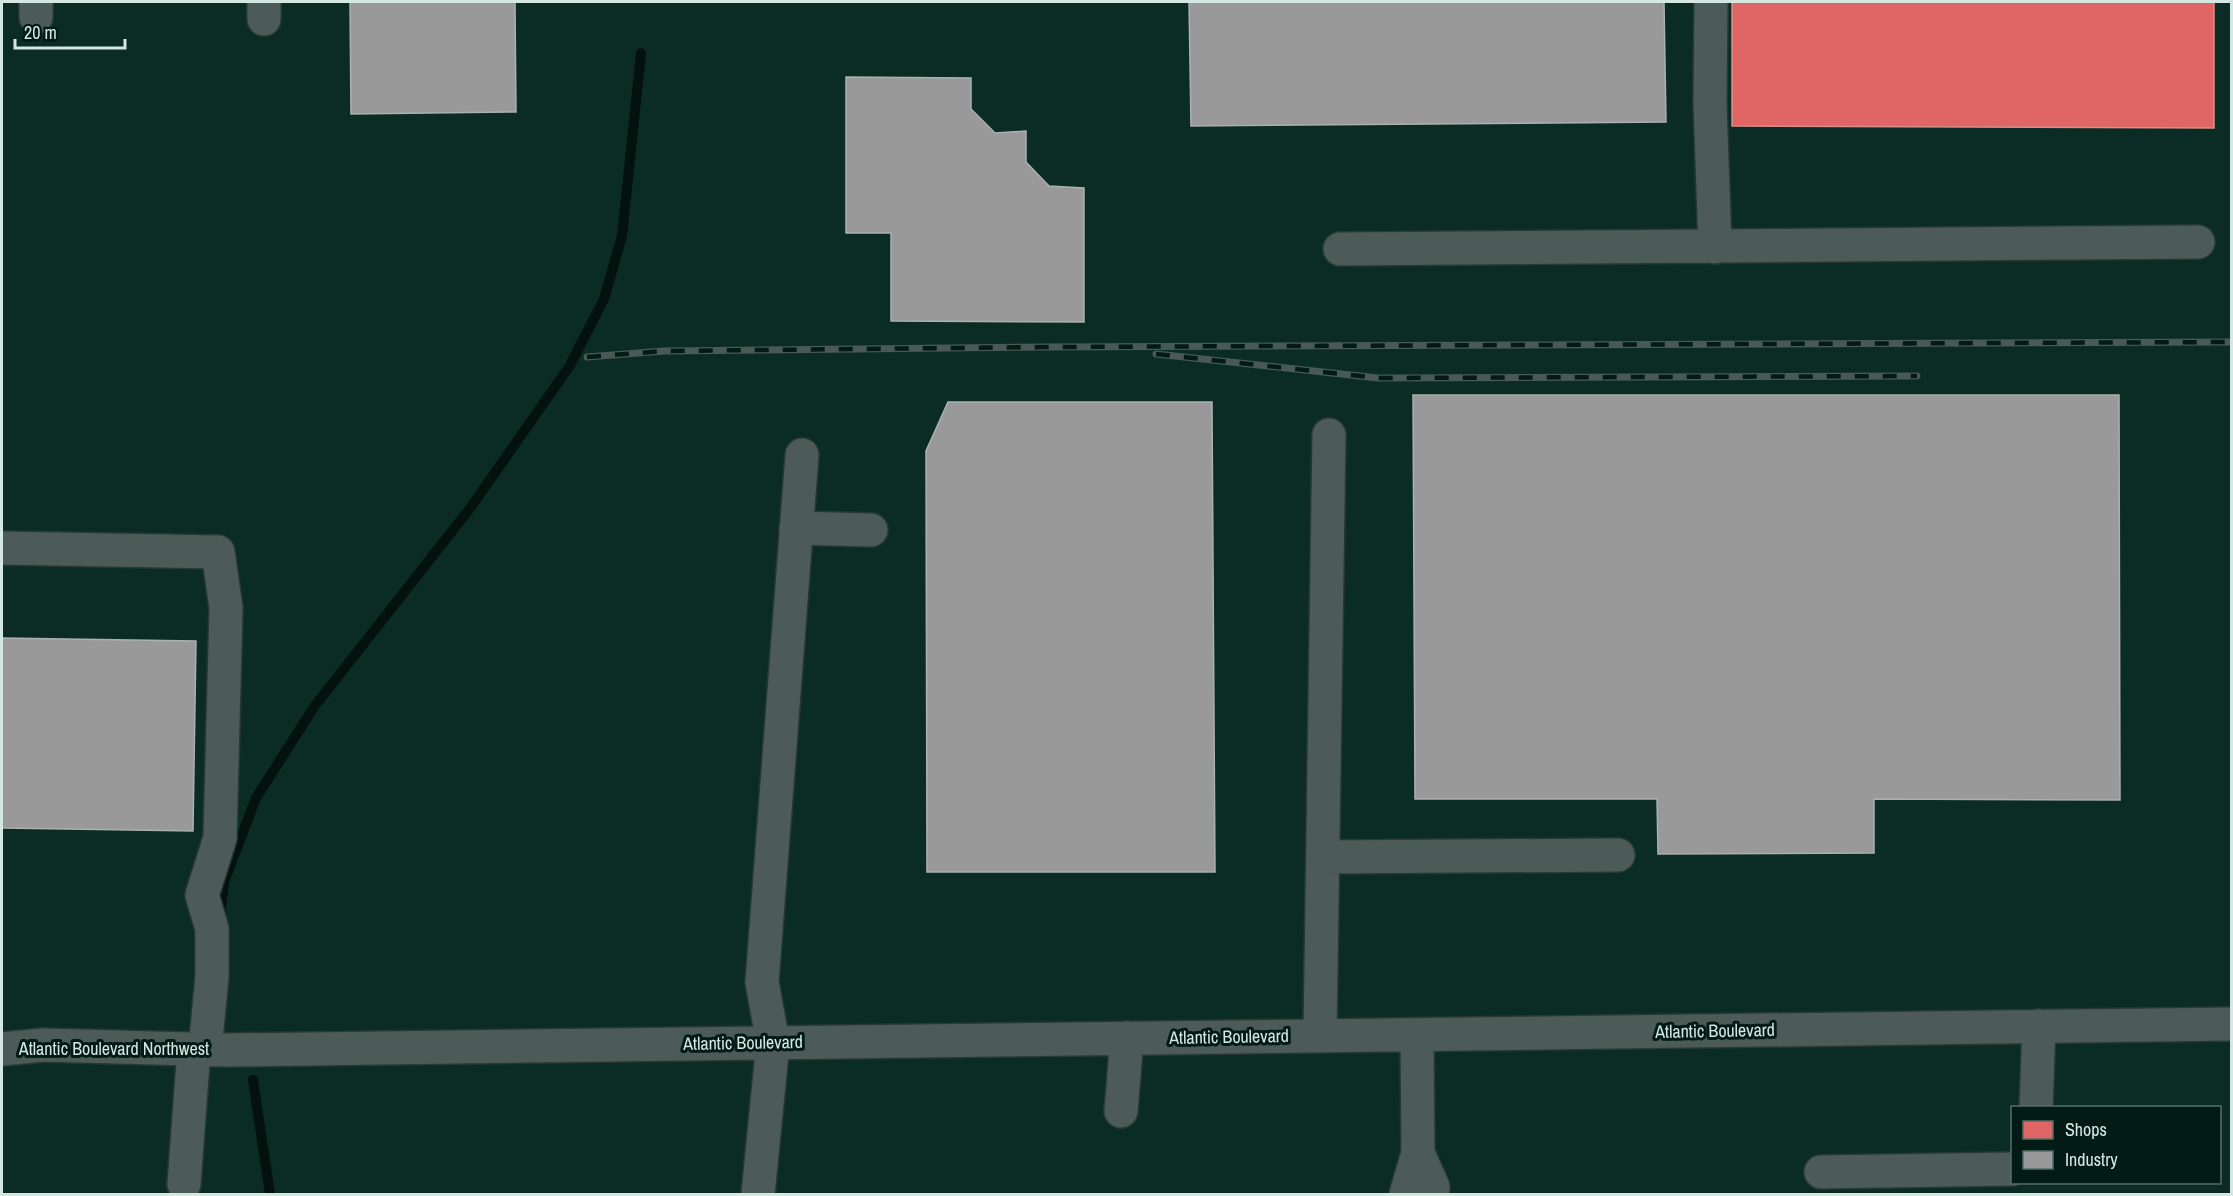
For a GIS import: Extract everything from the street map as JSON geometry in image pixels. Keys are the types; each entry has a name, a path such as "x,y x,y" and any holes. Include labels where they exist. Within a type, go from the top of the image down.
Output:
{"street":[{"path":"1711,2 1710,103 1715,248"},
{"path":"1340,249 1715,248 2198,242"},
{"path":"1320,1036 1329,435"},
{"path":"758,1194 773,1043 762,982 802,454"},
{"path":"796,528 871,530"},
{"path":"2,548 218,552 225,608 220,838 202,895 212,929 209,1050 184,1184"},
{"path":"1323,857 1618,855"},
{"name":"Atlantic Boulevard","path":"209,1050 2232,1024"},
{"path":"2036,1106 2039,1026"},
{"path":"1406,1194 1418,1153 1417,1035"},
{"path":"1121,1111 1127,1038"},
{"name":"Atlantic Boulevard Northwest","path":"2,1049 44,1045 209,1050"},
{"path":"1418,1153 1433,1187 1432,1194"},
{"path":"1821,1172 1941,1181 2011,1169"}],"shaded area":[{"path":"2,2 2231,2 2231,1194 2,1194"}],"building: Shops":[{"path":"1732,2 2214,2 2214,128 1732,126"}],"building: Industry":[{"path":"350,2 515,2 516,112 351,114"},
{"path":"1189,2 1664,2 1666,122 1191,126"},
{"path":"846,77 971,78 971,109 995,133 1026,131 1026,162 1049,186 1084,188 1084,322 891,321 891,233 846,233"},
{"path":"1413,395 2119,395 2120,800 1874,799 1874,853 1658,854 1657,799 1415,799"},
{"path":"948,402 1212,402 1215,872 927,872 926,451"},
{"path":"2,638 196,641 193,831 2,828"}],"waterway":[{"path":"220,916 224,882 256,798 314,707 471,507 569,367 604,299 622,236 641,53"},
{"path":"253,1080 270,1194"}],"railway":[{"path":"587,357 664,351 1051,347 2232,342"},
{"path":"1156,354 1378,378 1917,376"}]}
